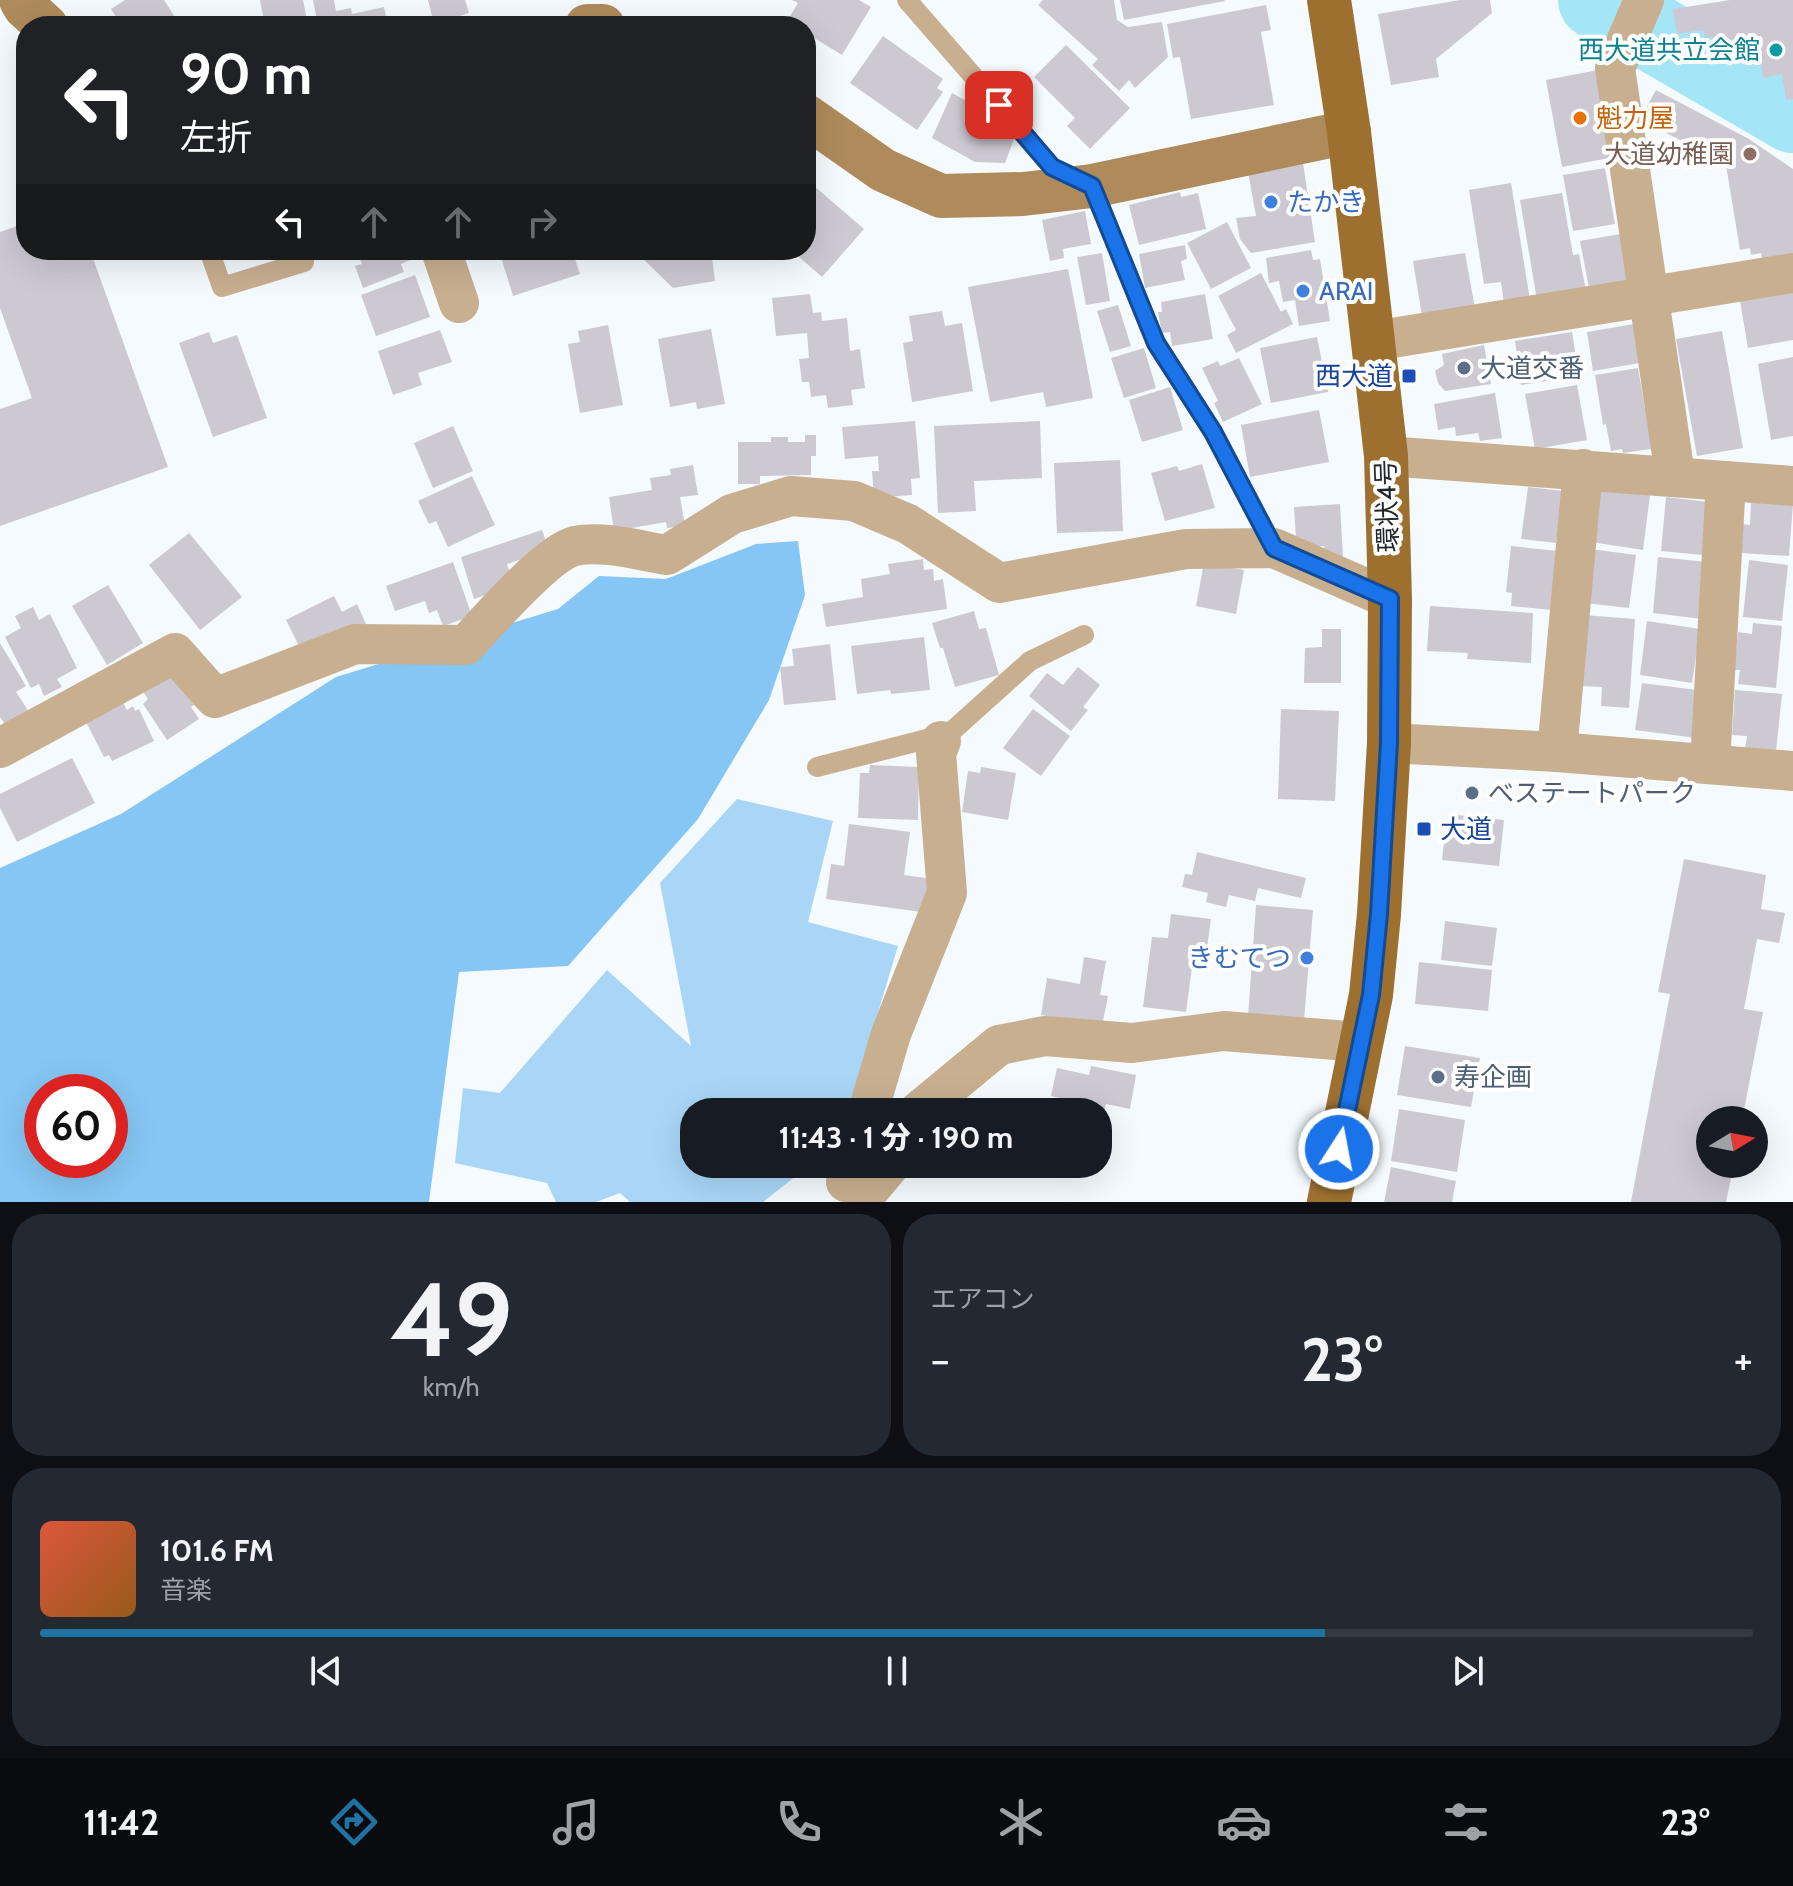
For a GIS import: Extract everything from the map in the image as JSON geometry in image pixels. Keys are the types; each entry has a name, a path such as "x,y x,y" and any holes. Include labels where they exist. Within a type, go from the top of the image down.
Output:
{"main road":[{"name":"環状4号","path":"1329,0 1349,132 1386,456 1390,599 1389,743 1371,995 1329,1202"}],"street":[{"path":"21,0 35,16"},
{"path":"1644,0 1615,68 1675,475"},
{"path":"816,123 883,170 941,196 1023,194 1092,186 1349,132"},
{"path":"444,260 459,303"},
{"path":"1374,341 1793,273"},
{"path":"1386,456 1793,486"},
{"path":"1557,752 1583,469"},
{"path":"1710,764 1726,481"},
{"path":"0,748 175,653 215,698 355,644 466,645 536,571 573,546 613,546 667,555 732,514 791,496 854,501 908,524 999,583 1186,549 1274,548 1390,599"},
{"path":"872,1098 891,1034 947,893 936,753 941,741"},
{"path":"1389,743 1557,752 1793,771"},
{"path":"935,1098 999,1045 1045,1036 1132,1043 1224,1031 1360,1042"},
{"path":"848,1178 846,1182 870,1189 879,1178"}],"lane":[{"path":"907,0 1052,167 1092,186 1156,343 1213,432 1274,548"},
{"path":"213,260 222,287 304,262"},
{"path":"817,767 931,738 941,741 1030,661 1084,635"}],"shaded area":[{"path":"798,541 805,595 769,700 698,819 568,966 459,972 429,1202 0,1202 0,868 121,814 336,677 558,609 599,576 666,579 756,544"},
{"path":"737,799 833,821 808,922 898,946 852,1098 680,1098 680,1178 793,1178 763,1202 630,1202 620,1193 596,1202 556,1202 547,1183 455,1163 463,1088 500,1093 607,970 691,1046 660,883"}],"building":[{"path":"125,0 164,0 174,16 116,16 111,9"},
{"path":"260,0 303,0 306,16 263,16"},
{"path":"313,0 334,0 336,11 351,8 352,14 384,7 386,16 316,16"},
{"path":"428,0 465,0 469,13 459,16 432,16"},
{"path":"792,0 859,0 871,7 842,55 816,39 816,16 790,16 798,3"},
{"path":"1043,0 1114,0 1117,20 1128,27 1162,22 1168,57 1135,88 1129,80 1119,91 1092,65 1098,59 1038,5"},
{"path":"1120,0 1224,0 1225,1 1124,20"},
{"path":"1460,0 1490,0 1492,13 1436,59 1439,77 1391,85 1378,14"},
{"name":"西大道共立会館","path":"1730,0 1793,0 1793,99 1786,100 1782,74 1763,78 1759,47 1723,53 1721,36 1705,38 1703,30 1677,34 1673,9"},
{"path":"1266,5 1271,30 1261,32 1274,105 1191,119 1180,57 1173,58 1167,24"},
{"path":"883,36 943,79 937,88 943,92 917,130 850,83"},
{"path":"1066,45 1130,108 1090,149 1067,126 1075,118 1034,77"},
{"name":"魁力屋","path":"1598,70 1614,157 1562,167 1546,80"},
{"path":"1656,90 1749,139 1793,169 1793,261 1762,259 1761,253 1751,255 1750,248 1740,250 1726,165 1640,119"},
{"path":"952,93 977,107 972,117 1014,139 1005,163 975,162 932,138"},
{"path":"1303,163 1315,242 1251,253 1240,239 1236,218 1256,216 1248,172"},
{"path":"1605,168 1615,224 1573,231 1563,175"},
{"path":"1511,183 1530,300 1504,304 1501,282 1484,284 1469,190"},
{"path":"816,188 864,229 822,277 802,260 816,260"},
{"path":"1180,192 1181,197 1198,193 1206,229 1139,245 1129,205"},
{"path":"1562,193 1573,255 1579,254 1586,291 1537,300 1520,200"},
{"path":"1085,211 1091,244 1063,249 1064,258 1050,261 1042,220"},
{"path":"1227,222 1251,268 1211,289 1187,243"},
{"path":"16,226 16,260 94,260 168,467 0,526 0,409 32,398 0,308 0,232"},
{"path":"1626,233 1635,284 1590,293 1580,241"},
{"path":"1185,245 1187,259 1181,261 1185,280 1145,288 1139,254"},
{"name":"ARAI","path":"1311,250 1313,260 1320,259 1330,321 1299,326 1295,300 1283,302 1279,281 1269,283 1266,258"},
{"path":"1102,253 1110,301 1086,305 1077,257"},
{"path":"1465,253 1475,308 1422,316 1413,261"},
{"path":"361,260 410,260 401,264 404,272 363,288 355,266 362,264"},
{"path":"502,260 575,260 580,274 513,296"},
{"path":"644,260 712,260 715,281 673,288"},
{"path":"1068,269 1093,398 1046,407 1043,392 990,402 968,287"},
{"path":"1261,273 1281,312 1286,309 1293,324 1236,353 1227,335 1236,330 1218,296"},
{"path":"415,275 430,317 376,336 361,295"},
{"path":"1793,293 1793,340 1748,348 1740,301"},
{"path":"810,294 813,313 821,312 822,321 847,318 850,351 860,349 865,388 851,390 853,405 828,408 826,395 811,397 809,382 802,382 799,359 809,358 807,333 776,336 772,298"},
{"path":"1205,294 1213,339 1172,346 1170,332 1162,333 1158,312 1162,312 1161,302"},
{"path":"1118,305 1131,346 1110,352 1097,311"},
{"path":"942,311 945,326 962,323 973,391 912,402 903,343 913,341 909,316"},
{"path":"1634,324 1640,363 1593,371 1587,332"},
{"path":"608,325 623,405 580,413 568,344 580,342 578,331"},
{"path":"711,329 725,404 697,409 696,402 670,407 658,339"},
{"path":"440,330 452,362 418,373 422,385 393,395 378,351"},
{"path":"1722,331 1743,448 1697,456 1676,339"},
{"path":"209,332 213,343 237,335 267,418 213,437 179,343"},
{"path":"1572,332 1579,376 1521,385 1515,341"},
{"path":"1317,337 1328,392 1271,403 1260,348"},
{"name":"大道交番","path":"1484,345 1491,384 1445,391 1438,383 1435,371 1444,365 1442,354"},
{"path":"1144,348 1156,388 1124,398 1111,358"},
{"path":"1793,357 1793,436 1771,440 1758,364"},
{"path":"1239,358 1262,404 1223,422 1214,403 1218,401 1202,368 1218,361 1220,366"},
{"path":"1638,368 1645,408 1650,407 1658,448 1623,453 1622,449 1611,451 1606,424 1603,425 1595,375"},
{"path":"1577,385 1587,440 1535,449 1525,394"},
{"path":"1170,387 1183,430 1142,442 1129,400"},
{"path":"1495,393 1502,438 1480,441 1478,433 1456,436 1455,427 1438,430 1434,404"},
{"path":"1319,410 1329,462 1250,477 1241,425"},
{"path":"915,421 920,478 911,479 912,495 874,498 872,471 879,471 878,456 845,459 842,427"},
{"path":"1040,421 1042,478 974,481 976,511 938,513 934,426"},
{"path":"453,426 473,471 433,488 414,443"},
{"path":"805,435 816,435 816,456 811,456 811,475 760,476 760,484 738,484 738,442 771,442 771,437 788,437 788,442 805,442"},
{"path":"1120,460 1123,531 1057,533 1054,463"},
{"path":"1202,464 1215,508 1165,521 1151,473 1177,466 1179,471"},
{"path":"693,465 698,495 680,497 685,526 667,528 666,522 614,531 609,497 652,490 650,478 671,475 670,469"},
{"path":"472,476 495,525 448,547 436,521 429,524 418,501"},
{"path":"1528,487 1563,491 1556,543 1521,539"},
{"path":"1598,488 1650,495 1643,550 1591,542"},
{"path":"1666,497 1709,502 1703,555 1661,551"},
{"path":"1751,501 1793,504 1789,556 1740,553 1742,524 1750,525"},
{"path":"1340,504 1343,556 1325,556 1324,546 1304,548 1303,538 1296,538 1294,507"},
{"path":"542,530 549,550 507,564 514,585 474,599 461,557"},
{"path":"189,533 242,597 200,630 149,565"},
{"path":"1511,546 1558,551 1552,610 1511,606 1512,593 1506,592"},
{"path":"1591,549 1636,555 1629,608 1585,603"},
{"path":"1658,557 1707,562 1702,619 1653,613"},
{"path":"923,559 924,570 933,569 934,581 943,579 947,609 826,627 822,604 863,597 861,579 890,574 888,564"},
{"path":"1749,560 1788,565 1782,621 1743,617"},
{"path":"453,562 472,616 443,626 437,610 429,613 425,601 395,611 386,586"},
{"path":"1204,563 1244,570 1236,614 1196,606"},
{"path":"108,585 143,643 107,665 72,606"},
{"path":"334,596 342,612 357,604 366,624 303,654 286,620"},
{"path":"1430,606 1533,613 1531,663 1467,659 1468,653 1427,651"},
{"path":"33,607 39,620 50,614 77,668 57,679 62,687 44,696 39,684 31,688 5,637 21,628 15,616"},
{"path":"974,611 979,629 986,628 999,675 955,687 932,623"},
{"path":"1583,615 1635,619 1629,708 1601,706 1602,687 1578,686"},
{"path":"1647,621 1700,629 1692,683 1640,675"},
{"path":"1753,623 1782,626 1776,688 1738,684 1740,670 1734,670 1738,632 1752,634"},
{"path":"1322,629 1341,629 1341,683 1304,683 1305,648 1322,647"},
{"path":"924,637 930,690 857,694 851,646"},
{"path":"0,643 26,686 16,692 29,712 6,726 0,717"},
{"path":"830,644 836,700 784,705 780,667 794,666 792,649"},
{"path":"1078,667 1100,685 1083,707 1088,710 1071,731 1029,696 1047,673 1063,685"},
{"path":"173,669 196,704 191,707 199,719 167,740 143,704 148,699 142,690"},
{"path":"1642,683 1697,690 1696,738 1635,730"},
{"path":"1735,690 1782,694 1776,751 1745,748 1747,736 1732,735"},
{"path":"122,701 127,710 133,706 135,711 139,709 154,741 112,761 109,755 104,757 85,720"},
{"path":"1033,709 1070,736 1041,776 1003,748"},
{"path":"1281,709 1339,711 1335,801 1278,799"},
{"path":"72,758 95,803 17,842 0,808 0,794"},
{"path":"870,765 919,767 918,820 858,818 860,773 869,773"},
{"path":"981,767 1016,773 1008,820 962,812 968,771 980,773"},
{"path":"1457,815 1504,820 1499,866 1442,860 1445,834 1455,836"},
{"path":"849,824 910,832 904,875 933,879 929,913 826,899 831,864 844,866"},
{"path":"1197,852 1306,878 1301,898 1258,888 1255,901 1229,895 1226,907 1206,902 1208,893 1182,887 1185,874 1192,875"},
{"path":"1684,859 1766,875 1761,909 1785,913 1779,943 1757,939 1744,1009 1763,1012 1745,1106 1696,1106 1696,1178 1731,1178 1726,1202 1631,1202 1670,994 1658,992"},
{"path":"1256,905 1313,910 1304,1021 1248,1017"},
{"path":"1171,914 1211,919 1204,969 1192,967 1186,1012 1143,1007 1152,937 1168,938"},
{"path":"1445,921 1497,928 1492,966 1441,960"},
{"path":"1084,957 1106,961 1100,995 1108,996 1102,1026 1041,1015 1047,978 1080,984"},
{"path":"1419,962 1492,970 1488,1011 1415,1004"},
{"name":"寿企画","path":"1405,1046 1480,1058 1471,1107 1397,1095"},
{"path":"1091,1066 1136,1075 1130,1109 1112,1105 1112,1098 1051,1096 1057,1068 1089,1075"},
{"path":"1399,1109 1465,1120 1457,1172 1391,1161"},
{"path":"1391,1167 1456,1181 1452,1202 1384,1202"}],"waterway":[{"path":"1597,0 1793,114"}],"place":[{"name":"西大道共立会館","path":"1776,50"},
{"name":"魁力屋","path":"1580,118"},
{"name":"大道幼稚園","path":"1750,154"},
{"name":"たかき","path":"1271,202"},
{"name":"ARAI","path":"1303,291"},
{"name":"大道交番","path":"1464,368"},
{"name":"西大道","path":"1409,376"},
{"name":"べステートパーク","path":"1472,793"},
{"name":"大道","path":"1424,829"},
{"name":"きむてつ","path":"1307,958"},
{"name":"寿企画","path":"1438,1077"}],"route":[{"path":"999,105 1052,167 1092,186 1156,343 1213,432 1274,548 1390,599 1389,743 1379,914 1371,995 1339,1149"}]}
